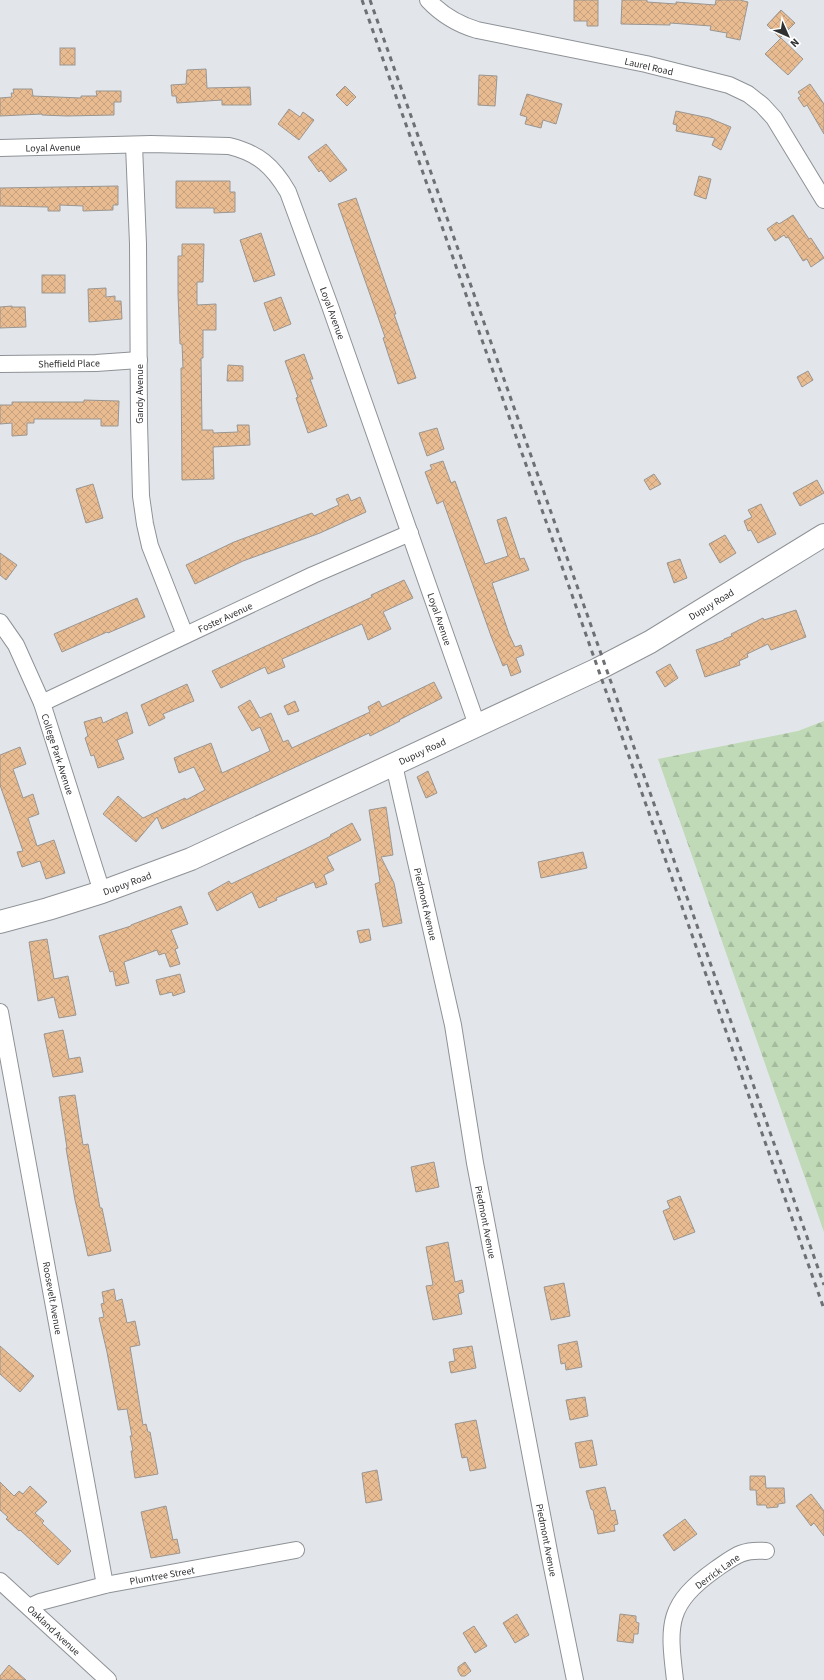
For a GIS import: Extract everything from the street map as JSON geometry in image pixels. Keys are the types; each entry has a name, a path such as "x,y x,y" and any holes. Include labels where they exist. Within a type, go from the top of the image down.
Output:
{"street":[{"name":"Laurel Road","path":"428,0 446,17 461,25 477,30 646,64 729,85 748,94 762,105 774,118 824,200"},
{"name":"Loyal Avenue","path":"0,148 134,145 229,146 255,155 268,164 278,176 288,192 330,306 477,726"},
{"name":"Gandy Avenue","path":"134,145 138,244 141,496 145,524 155,559 185,636"},
{"name":"Sheffield Place","path":"0,364 96,363 139,360"},
{"name":"Foster Avenue","path":"42,703 313,575 410,534"},
{"name":"Dupuy Road","path":"0,922 48,910 191,859 477,726 598,669 650,642 824,535"},
{"name":"College Park Avenue","path":"0,622 16,645 42,703 102,892"},
{"name":"Piedmont Avenue","path":"394,764 453,1025 475,1163 550,1562 575,1680"},
{"name":"Roosevelt Avenue","path":"0,1012 105,1585"},
{"name":"Plumtree Street","path":"29,1607 40,1602 105,1585 296,1550"},
{"name":"Derrick Lane","path":"675,1680 670,1643 672,1624 678,1606 700,1581 737,1555 751,1550 766,1551"},
{"name":"Oakland Avenue","path":"0,1581 108,1680"}],"green space":[{"path":"824,721 824,1232 658,759 798,731"}],"building":[{"path":"574,0 598,0 598,26 587,26 587,21 574,21"},
{"path":"622,0 647,0 647,2 676,4 676,2 715,5 716,0 740,0 748,2 740,40 726,37 727,33 710,30 711,26 670,23 670,25 621,24"},
{"path":"781,10 795,23 780,38 767,25"},
{"path":"781,38 803,59 788,75 765,54"},
{"path":"60,48 75,48 75,65 60,65"},
{"path":"206,69 207,88 250,87 251,105 222,105 222,100 177,103 176,96 172,96 171,85 186,84 187,70"},
{"path":"479,75 497,76 495,106 478,105"},
{"path":"810,84 824,104 824,134 807,105 804,107 798,98 801,96 798,92"},
{"path":"345,86 356,97 347,106 336,95"},
{"path":"13,89 32,89 33,96 81,98 81,96 97,96 96,91 121,91 121,102 114,102 114,115 67,116 42,114 0,116 0,98 12,97 11,93 14,93"},
{"path":"527,94 562,104 556,124 543,120 541,128 525,124 527,117 520,115"},
{"path":"289,109 300,117 303,112 314,120 299,140 278,124"},
{"path":"676,111 709,118 731,127 721,150 712,145 715,138 676,131 677,125 673,124"},
{"path":"326,144 347,170 330,182 321,170 319,172 308,157"},
{"path":"699,176 711,179 706,199 694,195"},
{"path":"176,181 230,181 230,192 235,192 235,212 214,213 214,208 176,208"},
{"path":"118,186 118,205 113,205 113,210 83,211 83,206 60,205 60,211 48,211 48,207 0,206 0,188"},
{"path":"356,198 396,314 394,314 416,378 398,384 383,338 385,337 338,204"},
{"path":"793,215 824,258 811,267 807,259 803,261 788,237 786,238 784,235 775,241 767,229 777,222 779,224"},
{"path":"261,233 275,275 254,282 240,240"},
{"path":"182,244 204,244 203,282 197,282 197,305 216,304 216,330 203,330 203,358 201,358 202,430 213,430 213,433 238,432 237,425 249,425 250,445 213,447 214,479 182,480 181,368 183,368 182,344 180,344 178,256 182,256"},
{"path":"42,275 65,275 65,293 42,293"},
{"path":"106,288 106,297 115,296 115,301 121,301 122,319 89,322 88,289"},
{"path":"281,297 291,324 274,331 264,303"},
{"path":"0,307 25,307 26,327 0,328"},
{"path":"304,354 313,379 310,379 327,426 308,433 296,398 298,397 285,361"},
{"path":"228,365 243,366 243,381 227,381"},
{"path":"808,371 813,380 802,387 797,377"},
{"path":"84,400 119,401 118,426 101,426 101,419 34,419 34,423 27,423 27,435 12,436 12,423 0,424 0,405 12,405 12,402 84,402"},
{"path":"437,428 444,449 427,456 419,433"},
{"path":"443,461 451,483 455,481 485,564 508,556 497,520 506,517 520,559 524,558 529,570 492,583 509,634 515,647 521,645 524,655 516,658 521,672 511,676 507,664 503,666 491,636 443,501 437,504 425,472 432,469 430,465"},
{"path":"654,474 661,484 650,490 644,480"},
{"path":"817,480 824,493 800,506 793,493"},
{"path":"93,484 103,518 86,523 76,489"},
{"path":"348,494 351,501 360,497 366,512 320,533 243,561 195,584 186,565 234,542 312,513 314,516 339,505 336,499"},
{"path":"761,504 776,534 758,543 751,530 748,531 744,521 752,517 748,510"},
{"path":"725,535 736,553 720,563 709,544"},
{"path":"0,553 17,565 6,580 0,575"},
{"path":"680,559 687,578 674,583 667,563"},
{"path":"404,580 413,598 383,612 391,629 368,640 362,624 282,659 285,667 268,674 265,667 221,688 212,671 372,597 371,595"},
{"path":"137,598 145,617 62,652 54,634"},
{"path":"796,610 806,637 771,650 768,644 747,654 748,657 739,661 740,665 705,677 696,650 724,640 732,636 731,634 763,618 764,620"},
{"path":"670,664 678,678 665,687 656,672"},
{"path":"434,682 442,698 399,720 400,721 370,736 369,733 162,829 157,817 136,842 103,814 118,796 143,818 185,798 186,800 205,790 194,767 179,773 174,758 211,743 222,773 270,751 260,727 252,731 238,707 250,700 260,718 271,713 283,742 288,740 292,748 370,712 368,707 379,701 382,707"},
{"path":"187,684 194,701 163,714 165,718 149,726 141,705"},
{"path":"295,701 299,711 288,715 284,706"},
{"path":"127,712 133,733 117,740 124,759 98,768 94,755 91,756 85,738 88,736 84,722 101,717 103,723"},
{"path":"20,747 26,764 13,769 23,798 33,794 39,814 28,818 37,846 54,840 65,873 46,879 40,861 22,867 17,852 23,851 0,785 0,755"},
{"path":"428,771 437,793 426,798 417,777"},
{"path":"386,807 393,855 381,857 394,883 402,923 383,927 375,884 380,882 369,810"},
{"path":"352,823 361,840 327,857 334,870 324,875 327,884 316,888 314,882 276,898 277,900 259,908 252,892 217,911 208,893 229,881 231,884 303,850 331,836 330,835"},
{"path":"583,852 587,868 541,878 538,862"},
{"path":"181,906 188,924 171,930 178,948 175,949 180,964 170,967 165,953 159,955 157,950 124,962 129,983 116,986 113,971 110,972 99,936 131,926"},
{"path":"369,929 371,940 360,943 357,931"},
{"path":"47,939 54,979 68,976 76,1015 59,1018 54,997 38,1001 29,942"},
{"path":"180,974 185,992 173,996 172,992 160,995 156,980"},
{"path":"63,1030 69,1059 80,1057 83,1072 53,1077 44,1034"},
{"path":"75,1095 83,1145 88,1144 100,1208 102,1208 111,1251 88,1256 75,1200 59,1097"},
{"path":"434,1162 439,1187 416,1192 411,1167"},
{"path":"680,1196 695,1232 674,1240 663,1211 670,1208 667,1201"},
{"path":"448,1242 455,1282 462,1280 464,1292 458,1294 462,1314 433,1320 426,1286 433,1285 426,1247"},
{"path":"564,1283 570,1316 551,1320 544,1287"},
{"path":"114,1289 116,1301 122,1299 127,1323 135,1321 140,1345 130,1347 143,1425 146,1424 148,1432 150,1432 158,1474 135,1478 131,1451 133,1451 130,1436 132,1436 127,1409 118,1410 99,1318 104,1317 101,1304 104,1303 102,1292"},
{"path":"577,1341 582,1367 566,1370 565,1363 561,1364 558,1345"},
{"path":"0,1346 34,1376 20,1392 0,1374"},
{"path":"472,1346 476,1368 451,1373 449,1362 455,1361 453,1349"},
{"path":"585,1397 588,1416 570,1420 566,1400"},
{"path":"476,1420 486,1468 470,1471 467,1457 462,1458 455,1424"},
{"path":"592,1440 597,1465 580,1468 575,1443"},
{"path":"377,1470 382,1500 366,1503 362,1473"},
{"path":"750,1476 765,1476 766,1488 784,1488 785,1503 778,1504 778,1507 767,1508 766,1505 757,1505 756,1490 750,1490"},
{"path":"0,1482 14,1496 19,1491 23,1494 30,1486 47,1502 35,1513 44,1521 42,1523 71,1551 58,1565 6,1519 8,1517 0,1510"},
{"path":"605,1487 611,1511 615,1510 618,1524 614,1525 615,1531 598,1534 593,1510 591,1509 586,1491"},
{"path":"811,1494 824,1511 824,1536 814,1523 811,1526 796,1506"},
{"path":"166,1506 173,1540 177,1539 180,1553 151,1558 141,1512"},
{"path":"685,1519 697,1534 674,1551 663,1535"},
{"path":"517,1614 529,1635 515,1643 503,1623"},
{"path":"620,1614 636,1616 636,1622 639,1623 638,1634 634,1634 633,1643 617,1641"},
{"path":"474,1626 487,1646 475,1653 463,1633"},
{"path":"465,1662 471,1671 465,1676 461,1676 458,1671 458,1667"},
{"path":"9,1665 26,1680 0,1680 0,1676"}],"railway":[{"path":"362,0 824,1309"},
{"path":"370,0 824,1285"}]}
